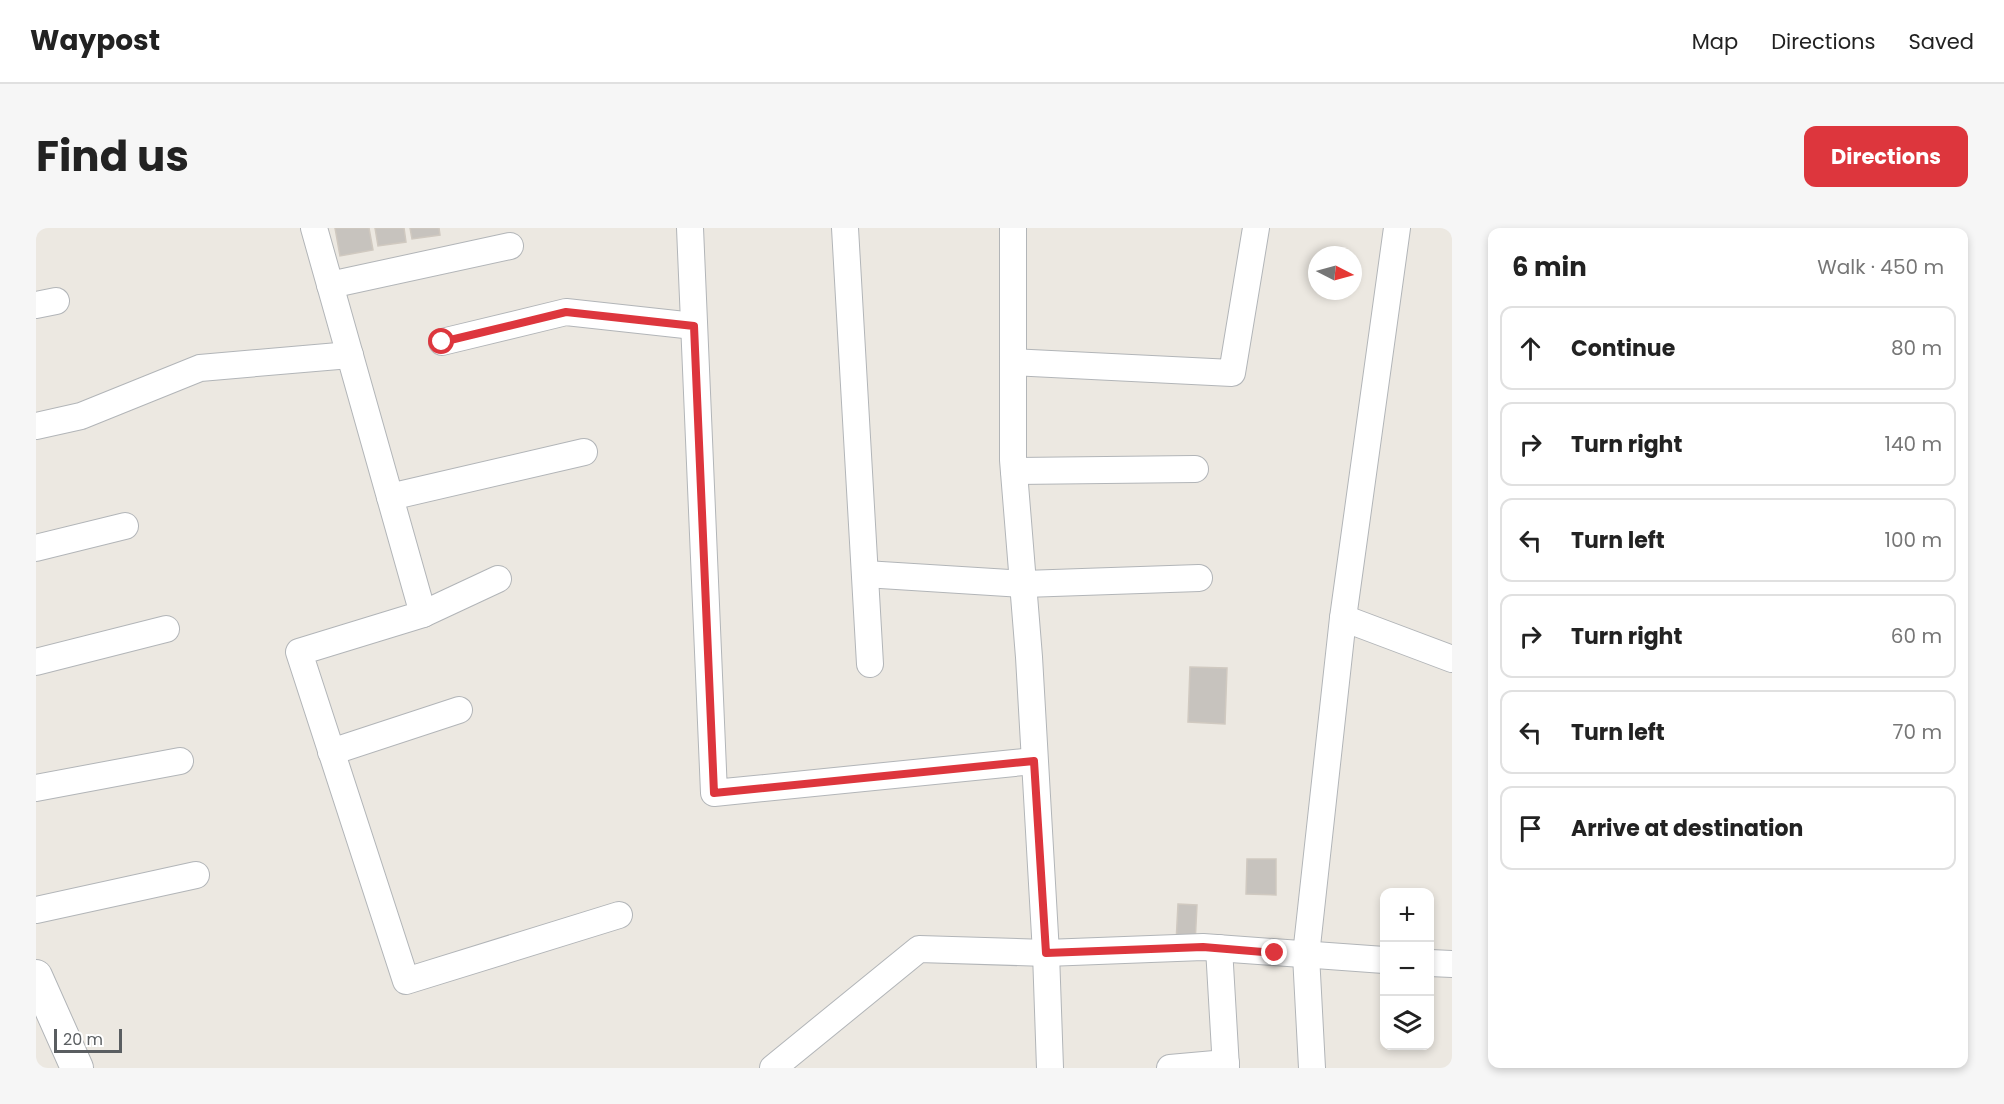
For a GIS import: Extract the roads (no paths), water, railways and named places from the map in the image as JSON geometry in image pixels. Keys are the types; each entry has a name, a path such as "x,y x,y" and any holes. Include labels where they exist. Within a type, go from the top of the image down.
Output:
{"street":[{"path":"314,228 423,614"},
{"path":"690,228 714,793 1034,761"},
{"path":"845,228 870,664"},
{"path":"1013,228 1014,471 1024,584 1046,953 1050,1068"},
{"path":"1013,362 1232,373 1256,228"},
{"path":"1312,1068 1306,955 1343,618 1397,228"},
{"path":"330,285 510,246"},
{"path":"442,342 566,312 694,326"},
{"path":"36,426 81,416 200,368 350,355"},
{"path":"390,497 584,452"},
{"path":"1014,471 1195,470"},
{"path":"36,548 125,526"},
{"path":"865,574 1024,584 1199,578"},
{"path":"498,579 423,614 298,652 406,981 619,915"},
{"path":"1343,618 1452,659"},
{"path":"36,662 166,629"},
{"path":"331,753 459,710"},
{"path":"36,788 180,761"},
{"path":"36,910 196,875"},
{"path":"773,1068 919,949 1046,953 1203,947 1380,960"},
{"path":"1170,1068 1226,1066 1219,948"},
{"path":"1434,963 1452,964"},
{"path":"36,976 76,1068"}]}
